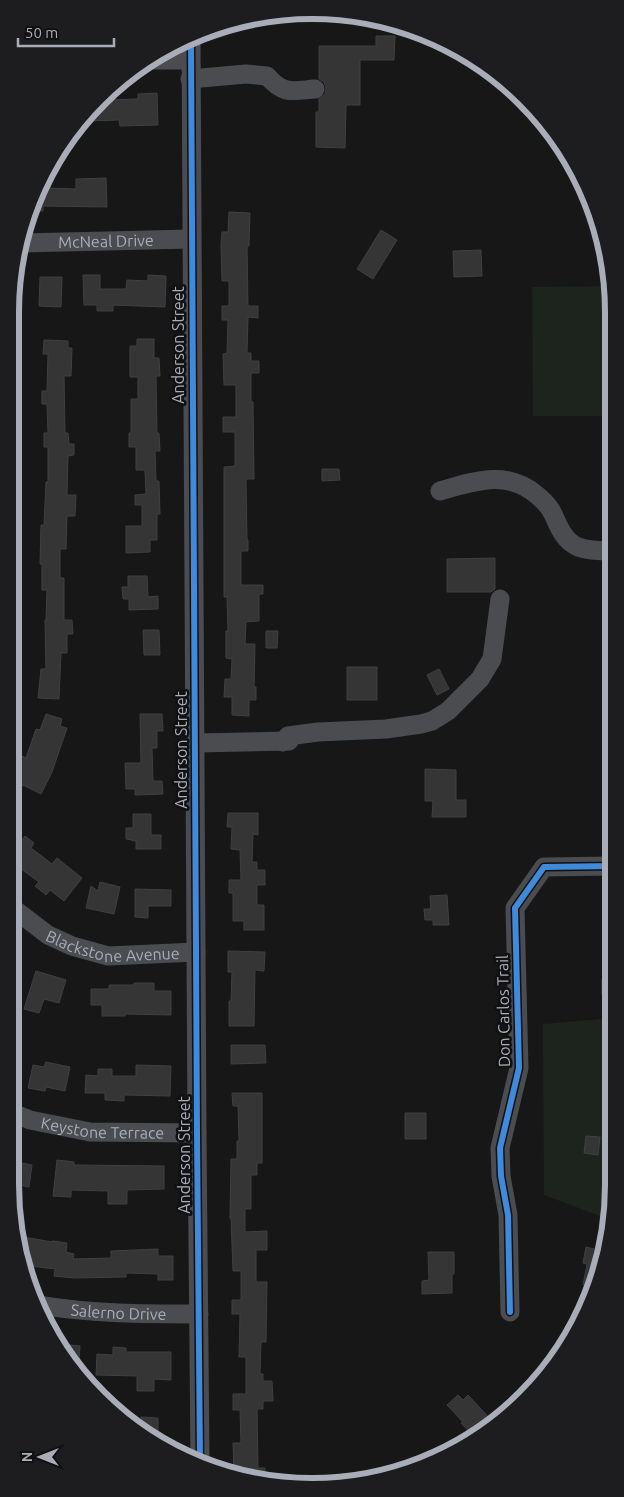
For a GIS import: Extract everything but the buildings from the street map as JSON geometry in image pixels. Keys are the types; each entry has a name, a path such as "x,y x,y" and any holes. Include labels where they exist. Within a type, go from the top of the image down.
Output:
{"street":[{"name":"Anderson Street","path":"191,45 200,1456"},
{"path":"160,61 190,69 267,76 277,87 287,91 315,89"},
{"name":"McNeal Drive","path":"27,243 191,240"},
{"path":"440,491 482,480 495,479 519,483 544,501 552,512 565,538 577,546 591,550 605,551"},
{"path":"195,743 286,741 288,736 318,732 386,729 432,721 448,711 480,679 492,659 500,599"},
{"name":"Don Carlos Trail","path":"510,1312 508,1215 501,1176 500,1148 519,1068 515,908 544,867 605,866"},
{"name":"Blackstone Avenue","path":"19,913 48,935 72,946 108,956 196,952"},
{"name":"Keystone Terrace","path":"19,1116 30,1120 90,1132 197,1133"},
{"name":"Salerno Drive","path":"45,1306 70,1310 128,1314 199,1314"}],"shaded area":[{"path":"604,286 605,416 533,416 532,287"},
{"path":"605,1019 604,1217 544,1195 543,1024"}],"cycle path":[{"path":"191,45 200,1456"},
{"path":"510,1312 508,1215 501,1176 500,1148 519,1068 515,908 544,867 605,866"}]}
